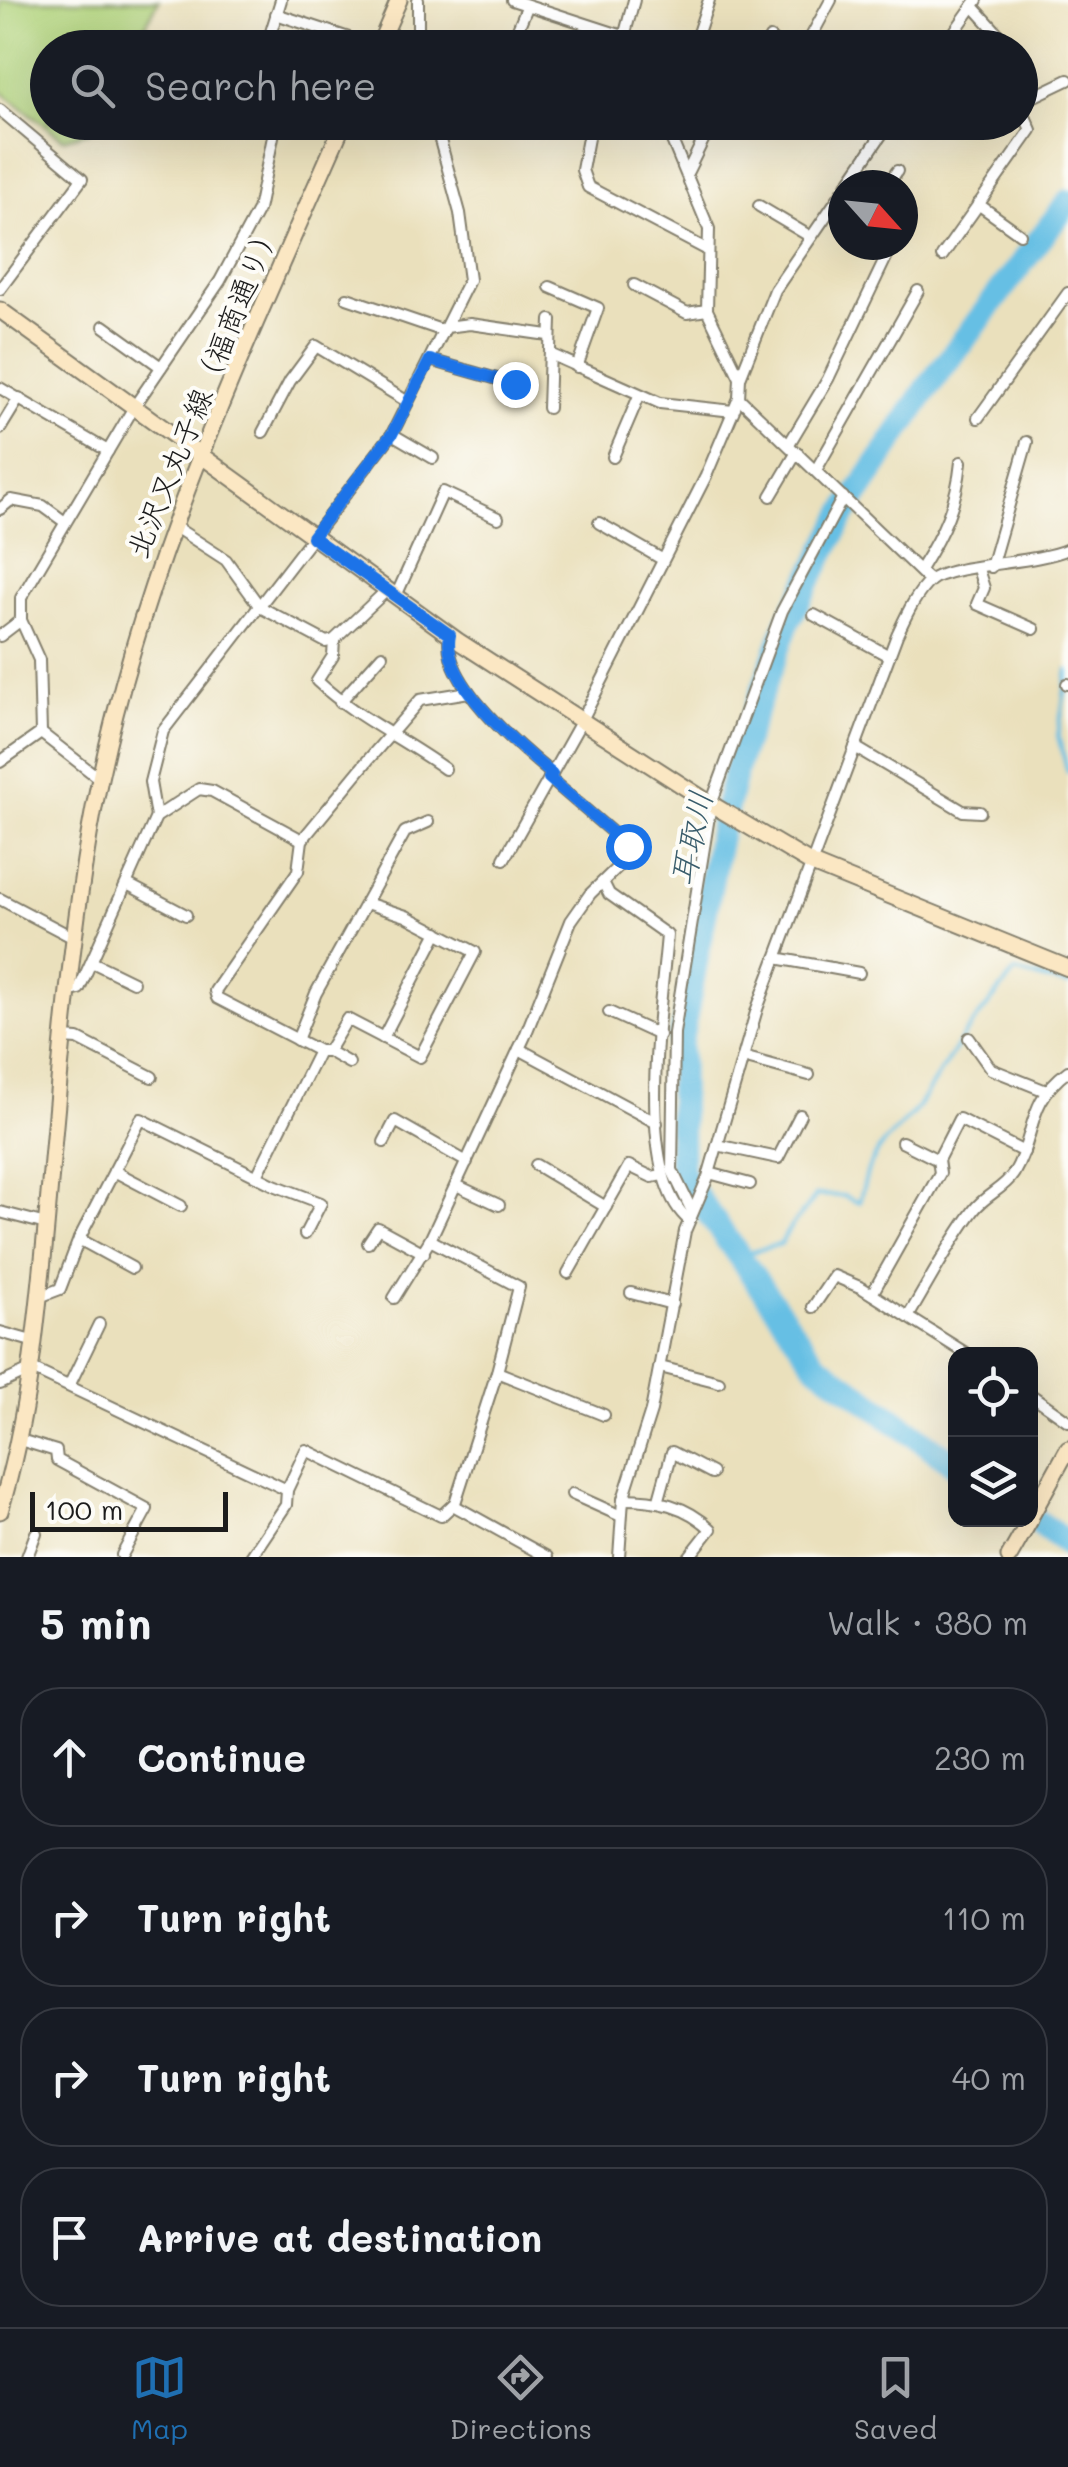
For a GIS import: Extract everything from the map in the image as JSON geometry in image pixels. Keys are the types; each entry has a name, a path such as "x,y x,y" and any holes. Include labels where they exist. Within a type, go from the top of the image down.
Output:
{"street":[{"path":"271,30 281,0"},
{"path":"386,30 399,0"},
{"path":"418,0 418,30"},
{"path":"626,30 634,0"},
{"path":"699,30 709,0"},
{"path":"815,30 830,0"},
{"path":"956,30 975,2 998,30"},
{"path":"516,30 522,3 592,30"},
{"path":"276,14 325,30"},
{"path":"1038,95 1068,80"},
{"path":"0,110 30,135"},
{"path":"0,289 82,179 36,140"},
{"path":"41,733 39,660 21,620 21,598 134,407 220,281 258,210 272,140"},
{"name":"北沢又丸子線（福商通り）","path":"0,1511 20,1440 32,1369 74,938 100,779 134,640 198,453 336,140"},
{"path":"68,992 79,988 129,885 156,817 150,782 164,732 258,604 392,434 469,280 468,259 439,140"},
{"path":"588,140 582,170 588,187 706,249"},
{"path":"673,140 709,229 707,310 734,373 740,378"},
{"path":"688,170 703,140"},
{"path":"857,170 878,140"},
{"path":"942,256 1024,140"},
{"path":"978,204 1020,234"},
{"path":"759,206 810,237"},
{"path":"504,859 582,720 660,558 706,476 734,412 740,378 775,290 828,212"},
{"path":"770,496 885,260"},
{"path":"634,285 687,313 707,310"},
{"path":"550,287 598,308 577,366"},
{"path":"816,470 918,291"},
{"path":"978,418 1068,293"},
{"path":"348,298 445,329 470,324 548,335"},
{"path":"0,310 450,635 736,819 812,864 1068,968"},
{"path":"548,408 548,335 552,320"},
{"path":"104,326 162,366"},
{"path":"263,432 290,380 316,346 408,402"},
{"path":"550,354 660,403 734,412"},
{"path":"430,360 515,384"},
{"path":"0,388 108,451"},
{"path":"613,457 640,396"},
{"path":"0,430 19,398"},
{"path":"739,398 921,568 930,581"},
{"path":"392,434 433,458"},
{"path":"992,567 1027,442"},
{"path":"921,568 945,529 958,490 960,462"},
{"path":"171,524 220,554 258,604 326,642 334,640 392,593 443,492 498,518"},
{"path":"691,1213 672,1170 674,1033 712,804 782,611 845,499"},
{"path":"0,509 11,500 43,506 65,522"},
{"path":"598,523 660,558"},
{"path":"619,1557 623,1499 660,1367 691,1213 708,1175 776,958 904,618 930,581 1029,562 1068,549"},
{"path":"978,569 984,588 977,604 1034,629"},
{"path":"814,615 889,656"},
{"path":"0,636 21,620"},
{"path":"394,1298 424,1254 519,1049 571,921 630,855 628,846 512,742 469,692 448,646 450,635"},
{"path":"334,640 333,656 317,681 340,702 445,769"},
{"path":"340,702 382,656"},
{"path":"349,1063 217,998 215,991 298,871 302,840 420,700 469,692"},
{"path":"41,733 100,779"},
{"path":"0,762 41,733"},
{"path":"855,747 963,811 980,812"},
{"path":"156,817 206,788 302,840"},
{"path":"297,1040 316,993 405,832 428,822"},
{"path":"602,882 609,894 667,935 656,1123 662,1175 691,1213"},
{"path":"129,885 186,915"},
{"path":"0,899 74,938"},
{"path":"257,1176 324,1051 346,1019 420,1056 475,952 438,932 366,903"},
{"path":"383,1038 438,932"},
{"path":"776,958 859,973"},
{"path":"92,962 133,982"},
{"path":"609,1012 659,1035"},
{"path":"64,1038 78,1039 152,1077"},
{"path":"969,1038 991,1069 1046,1091"},
{"path":"519,1049 656,1123"},
{"path":"743,1056 808,1075"},
{"path":"908,1318 973,1210 1013,1175 1024,1152 1028,1123 1046,1091 1068,1072"},
{"path":"717,1145 778,1158 800,1115"},
{"path":"39,1297 60,1290 80,1239 141,1118 257,1176 320,1202 305,1234"},
{"path":"872,1294 940,1173 938,1160 960,1119 1024,1152"},
{"path":"384,1142 395,1121 466,1162"},
{"path":"902,1142 938,1160"},
{"path":"536,1165 606,1206"},
{"path":"568,1273 629,1166 652,1178 662,1175"},
{"path":"114,1172 181,1206"},
{"path":"708,1175 750,1184"},
{"path":"456,1185 499,1205"},
{"path":"0,1212 46,1224"},
{"path":"368,1242 378,1228 424,1254"},
{"path":"80,1239 132,1268"},
{"path":"251,1557 286,1505 287,1490 306,1450 441,1516 453,1504 498,1372 518,1287 430,1240"},
{"path":"813,1307 834,1276 872,1294 956,1347"},
{"path":"632,1293 672,1304"},
{"path":"69,1386 99,1324"},
{"path":"0,1332 35,1342"},
{"path":"660,1367 719,1382"},
{"path":"0,1384 32,1369 287,1490"},
{"path":"498,1372 604,1416"},
{"path":"1038,1400 1068,1421"},
{"path":"20,1440 56,1451 57,1460 146,1508 122,1555"},
{"path":"1038,1505 1068,1449"},
{"path":"659,1499 672,1452 712,1472"},
{"path":"572,1494 621,1516"},
{"path":"623,1499 659,1499 701,1520 710,1530 689,1557"},
{"path":"453,1504 546,1557"},
{"path":"1009,1557 1026,1527"},
{"path":"28,1557 36,1533"}],"green space":[{"path":"0,0 159,0 143,30 30,30 30,114 0,91"}],"waterway":[{"name":"耳取川","path":"948,1459 816,1364 691,1189 681,1171 680,1044 721,829 740,753 788,621 845,513 926,390 1068,202"},
{"path":"1068,670 1058,736 1068,772"},
{"path":"740,1255 781,1244 816,1195 844,1196 859,1203 868,1169 881,1146 916,1110 964,1035 1015,972 1068,985"},
{"name":"耳取川","path":"1038,1522 1068,1544"}],"route":[{"path":"515,384 430,360 392,434 312,537 450,635 448,646 472,698 512,742 552,774 549,778 628,846"}]}
